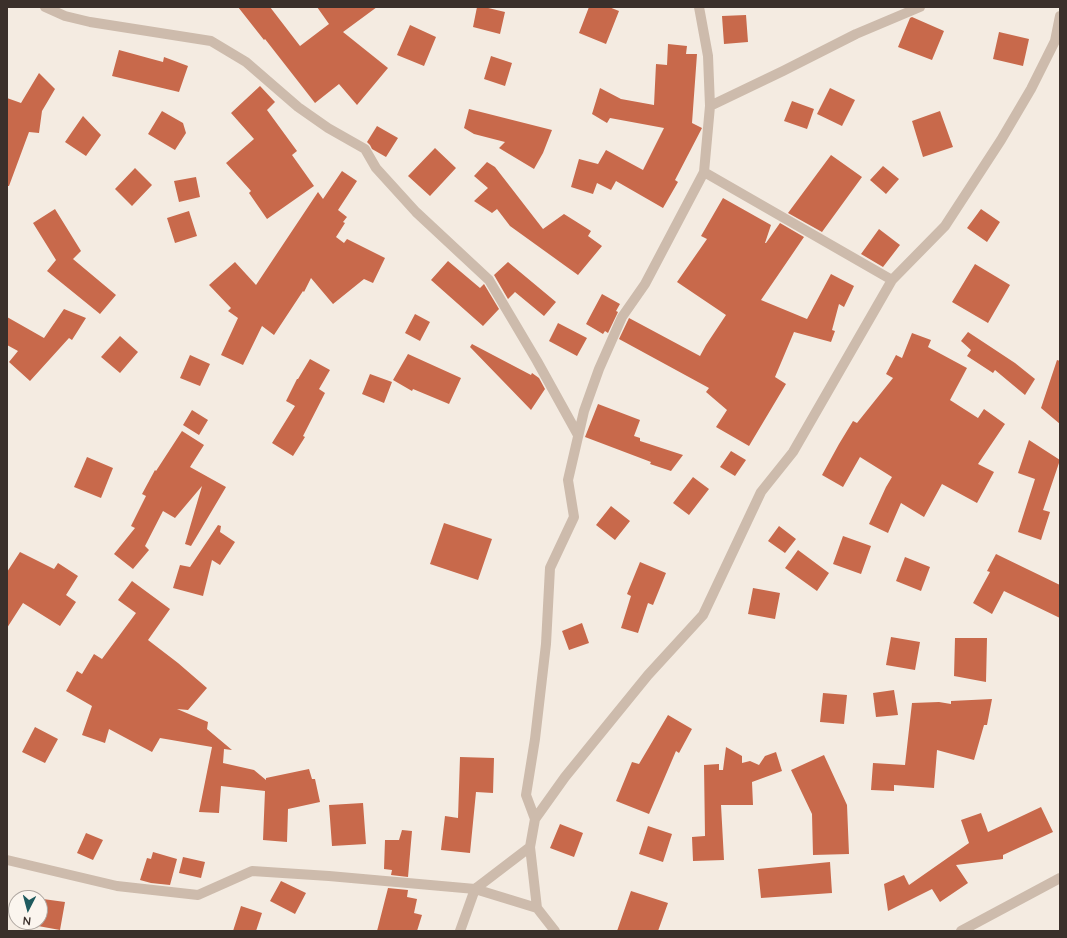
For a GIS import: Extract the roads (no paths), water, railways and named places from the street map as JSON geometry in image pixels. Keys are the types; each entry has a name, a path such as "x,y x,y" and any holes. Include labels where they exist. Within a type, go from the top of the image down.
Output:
{"street":[{"path":"45,7 65,16 90,22 211,40 246,62 298,107 328,128 365,149 376,168 416,212 489,280 578,435"},
{"path":"535,818 526,795 535,739 546,644 550,568 574,516 568,480 584,411 599,369 622,317 645,284 704,172 710,106 708,56 699,7"},
{"path":"710,106 856,34 920,7"},
{"path":"556,931 537,908 530,847 535,818 565,777 648,675 704,615 760,492 793,452 892,280 945,226 988,160 1030,89 1055,41 1060,16"},
{"path":"704,172 892,280"},
{"path":"460,931 475,889 530,847"},
{"path":"7,860 118,886 198,894 252,871 329,876 475,889 537,908"},
{"path":"961,931 1060,878"}]}
